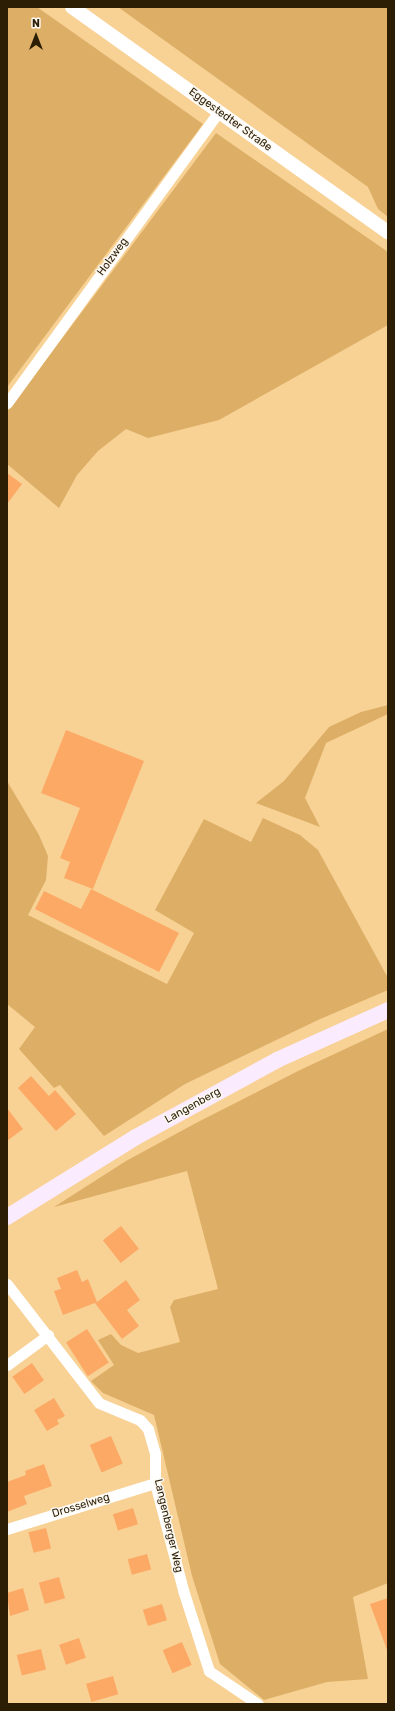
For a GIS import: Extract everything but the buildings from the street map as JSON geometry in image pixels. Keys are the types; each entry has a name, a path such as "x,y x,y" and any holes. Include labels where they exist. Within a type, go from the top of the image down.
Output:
{"main road":[{"name":"Langenberg","path":"7,1217 136,1137 277,1060 388,1010"}],"street":[{"name":"Eggestedter Straße","path":"72,7 388,232"},
{"name":"Holzweg","path":"7,403 219,111"},
{"name":"Langenberger Weg","path":"7,1284 48,1335 99,1403 140,1420 148,1429 155,1454 156,1484 183,1590 209,1671 258,1704"},
{"path":"7,1365 48,1335"},
{"name":"Drosselweg","path":"7,1529 156,1484"}],"shaded area":[{"path":"7,7 37,7 203,124 7,387"},
{"path":"118,7 388,7 388,217 378,209 368,187"},
{"path":"216,133 388,252 388,325 219,420 148,438 126,429 98,451 77,475 59,508 7,464 7,412"},
{"path":"388,705 388,714 326,743 305,798 320,827 256,803 284,781 329,727 361,712"},
{"path":"7,781 39,835 48,856 46,880 28,915 167,984 194,933 155,910 204,819 251,842 263,818 300,835 318,850 388,978 388,990 318,1020 185,1084 104,1136 60,1085 54,1088 19,1049 35,1027 7,1004"},
{"path":"388,1029 388,1583 353,1597 368,1679 327,1682 264,1700 220,1664 192,1576 154,1415 103,1393 91,1381 114,1365 98,1340 111,1334 121,1345 138,1353 180,1342 170,1307 174,1300 218,1289 187,1171 54,1207 126,1161 196,1123 300,1070"}]}
